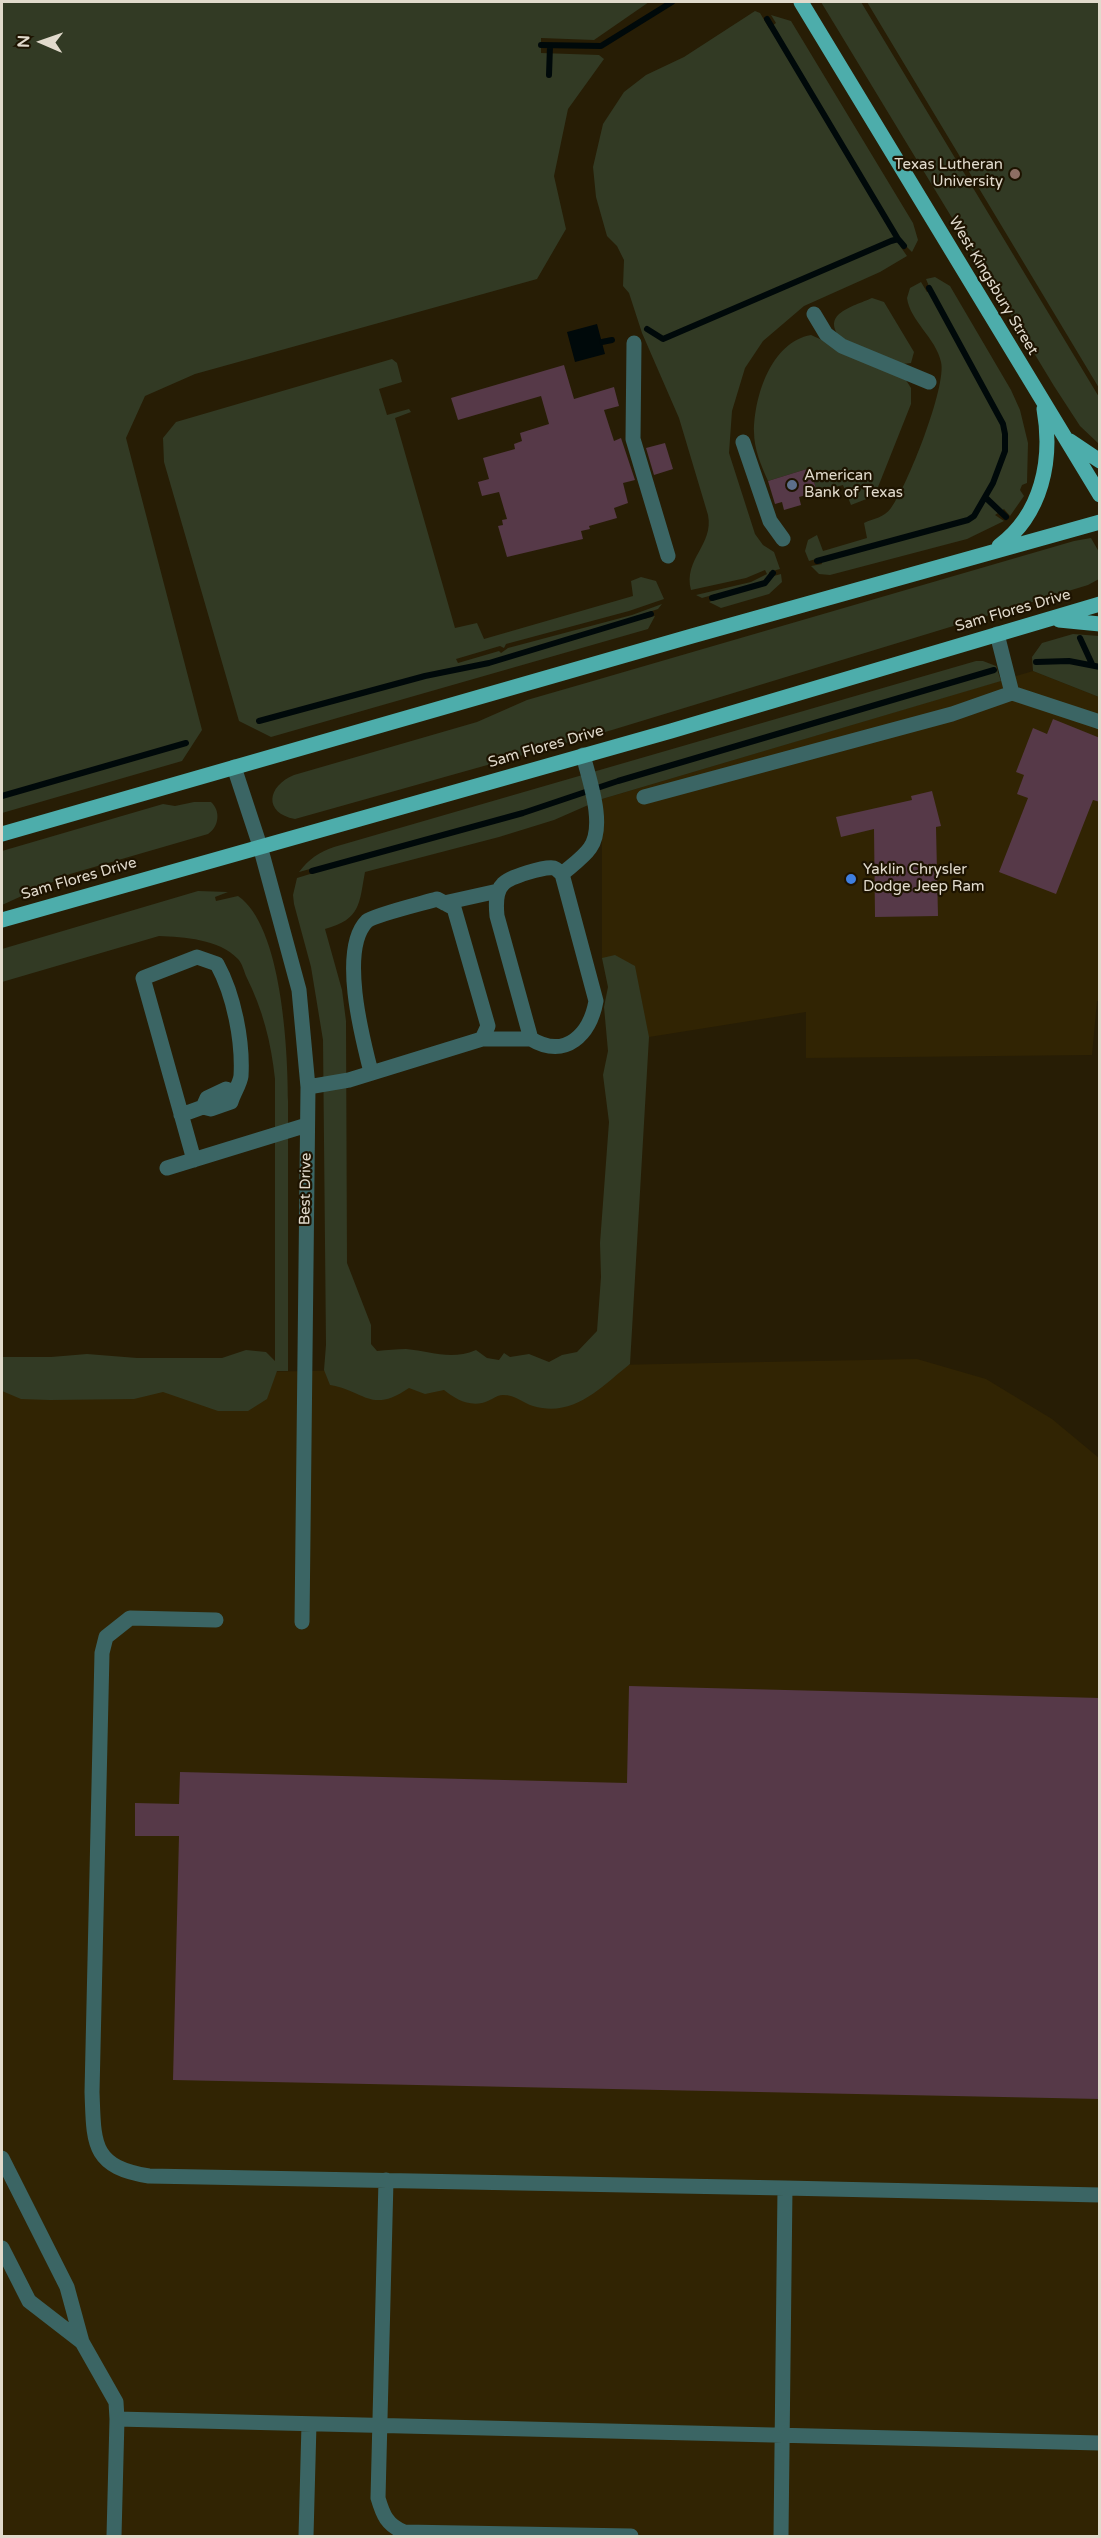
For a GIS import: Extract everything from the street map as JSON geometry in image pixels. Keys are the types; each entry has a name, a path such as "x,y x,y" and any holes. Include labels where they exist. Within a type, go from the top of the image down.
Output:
{"main road":[{"name":"West Kingsbury Street","path":"801,2 1100,495"},
{"path":"989,553 1023,525 1038,494 1046,459 1043,403"},
{"path":"1063,436 1100,461"},
{"path":"2,834 1100,522"},
{"name":"Sam Flores Drive","path":"2,920 583,755 1100,604"},
{"path":"1047,620 1100,624"}],"street":[{"path":"814,314 826,334 842,346 929,382"},
{"path":"634,343 633,439 668,556"},
{"path":"743,442 770,521 783,539"},
{"path":"997,634 1012,693"},
{"path":"644,797 952,714 1012,693 1100,722"},
{"path":"562,874 591,847 597,829 596,809 583,755"},
{"name":"Best Drive","path":"234,767 260,846 299,990 308,1087 302,1622"},
{"path":"308,1087 349,1080 482,1039 531,1039 540,1045 552,1047 573,1042 584,1034 593,1017 596,1001 562,874 553,868 531,872 504,882 498,891 497,916 531,1039"},
{"path":"444,903 498,891"},
{"path":"371,1072 360,1032 354,962 356,938 368,920 437,899 454,908 488,1026 482,1039"},
{"path":"181,1115 203,1107 207,1098 226,1089 234,1092 241,1079 239,1032 222,974 217,964 197,957 143,978 181,1115 194,1160"},
{"path":"166,1168 307,1125"},
{"path":"216,1620 130,1618 106,1637 102,1653 93,2128 101,2152 109,2165 126,2173 148,2176 1100,2195"},
{"path":"2,2158 67,2288 82,2342 116,2402 114,2536"},
{"path":"386,2180 378,2498 382,2513 391,2527 404,2532 632,2536"},
{"path":"781,2536 785,2188"},
{"path":"2,2248 29,2301 82,2342"},
{"path":"117,2419 1100,2443"},
{"path":"306,2536 309,2424"}],"shaded area":[{"path":"597,324 605,354 575,362 567,332"},
{"name":"Yaklin Chrysler Dodge Jeep Ram","path":"1033,671 1099,697 1100,1001 1097,1001 1092,1055 806,1058 806,1012 649,1037 602,958 602,799"},
{"path":"917,1359 986,1379 1052,1419 1099,1458 1099,2536 2,2536 2,1377"}],"green space":[{"path":"2,2 649,2 594,40 541,38 541,53 599,55 604,59 568,109 554,176 566,229 537,279 195,374 145,396 126,438 202,730 182,761 2,813"},
{"path":"821,2 861,2 1099,397 1099,444 1080,426 1054,386"},
{"name":"Texas Lutheran University","path":"867,2 1099,2 1099,388"},
{"path":"755,11 760,13 769,28 776,23 771,15 791,21 913,223 918,240 912,252 903,243 900,246 907,256 880,272 804,306 763,341 745,368 732,411 729,453 755,534 763,545 774,552 780,569 769,572 770,577 781,574 782,582 769,594 721,608 709,602 717,599 716,594 702,598 696,595 751,582 767,574 765,570 746,578 691,590 691,569 707,535 708,515 679,418 642,333 629,293 623,286 624,260 617,246 607,236 596,197 593,167 603,124 624,92 646,75 684,57"},
{"path":"935,277 950,286 1011,390 1020,410 1028,443 1027,483 1022,485 1020,490 1024,496 1010,516 1004,509 995,515 1004,521 967,539 830,575 819,574 811,566 822,564 820,558 809,561 805,551 808,540 817,535 823,551 867,538 864,523 882,516 891,508 906,480 924,436 938,392 941,362 934,345 913,314 907,298 910,288 921,282 927,292 931,291 926,279"},
{"path":"872,298 884,302 914,352 911,363 903,364 842,340 836,331 834,324 841,313"},
{"path":"811,335 904,377 911,388 911,404 878,487 869,498 851,505 843,485 817,492 810,468 768,481 757,451 754,432 761,388 775,360 785,348"},
{"path":"392,359 397,363 402,382 379,389 387,415 409,409 411,412 395,418 455,628 477,623 484,639 633,596 631,581 641,577 656,581 664,599 629,611 506,644 504,648 500,646 456,659 458,663 499,651 501,653 508,648 632,615 662,604 658,609 643,614 644,619 655,616 648,629 271,737 239,721 164,462 163,438 176,422"},
{"path":"1091,538 1099,552 1099,579 1088,585 612,730 295,819 278,811 272,799 278,786 294,775 477,722 527,700 1074,541"},
{"path":"1073,634 1099,636 1099,697 1033,671 1032,657 1042,643"},
{"path":"976,661 996,666 1001,681 602,799 554,820 499,837 365,872 359,901 352,915 337,925 325,929 342,990 346,1021 347,1263 371,1325 371,1344 377,1351 406,1349 458,1355 476,1350 487,1358 499,1360 504,1353 510,1357 529,1354 549,1362 562,1355 577,1352 597,1331 601,1277 600,1243 609,1122 603,1075 608,1051 604,1007 608,987 602,958 615,955 635,966 649,1037 630,1364 586,1398 561,1408 548,1409 533,1406 508,1395 476,1404 456,1398 444,1390 425,1394 409,1388 396,1396 377,1400 330,1385 324,1370 326,1345 323,1040 311,967 293,895 297,878 320,871 317,867 299,872 303,867 315,856 334,847"},
{"path":"194,802 211,802 216,810 215,827 208,834 70,874 2,905 2,851 163,804 175,806"},
{"path":"198,891 228,892 215,897 216,901 238,896 253,911 264,934 280,991 288,1079 288,1371 277,1371 267,1399 248,1411 218,1411 163,1392 134,1399 21,1399 2,1391 2,1357 87,1354 137,1358 222,1358 246,1350 266,1352 275,1361 275,1079 269,1039 262,1014 242,965 230,952 211,943 190,938 159,936 2,982 2,949"}],"building":[{"path":"564,365 574,399 614,387 619,406 604,410 614,441 621,438 635,480 623,483 628,503 614,508 617,518 589,526 590,529 581,531 583,539 507,557 498,526 503,525 502,520 507,519 499,492 482,496 478,482 489,479 483,458 515,449 514,444 522,441 520,433 549,424 541,396 458,420 451,398"},
{"path":"665,443 673,469 654,475 646,448"},
{"name":"American Bank of Texas","path":"810,468 817,492 799,497 801,505 784,510 782,502 775,504 768,481"},
{"path":"1053,719 1100,738 1100,802 1093,800 1056,894 999,872 1028,798 1017,794 1024,775 1016,772 1033,728 1047,734"},
{"path":"932,791 941,826 936,827 938,916 875,917 874,829 841,837 836,817 912,800 911,796"},
{"path":"629,1686 1100,1698 1100,2099 173,2080 179,1836 135,1836 135,1803 179,1804 180,1772 627,1783"}],"waterway":[{"path":"541,45 601,46 672,2"},
{"path":"767,19 898,239"},
{"path":"549,75 550,46"},
{"path":"647,329 663,339 891,241 898,239 904,246"},
{"path":"817,561 968,520 974,516 993,483 1005,451 1003,424 929,288"},
{"path":"602,342 612,340"},
{"path":"985,497 1006,517"},
{"path":"712,598 765,583 773,573"},
{"path":"259,721 425,676 489,663 651,614"},
{"path":"1080,638 1092,664"},
{"path":"1036,662 1069,661 1100,667"},
{"path":"312,871 523,813 618,781 994,670"},
{"path":"2,796 186,743"}],"place":[{"name":"Texas Lutheran University","path":"1015,174"},
{"name":"American Bank of Texas","path":"792,485"},
{"name":"Yaklin Chrysler Dodge Jeep Ram","path":"851,879"}]}
